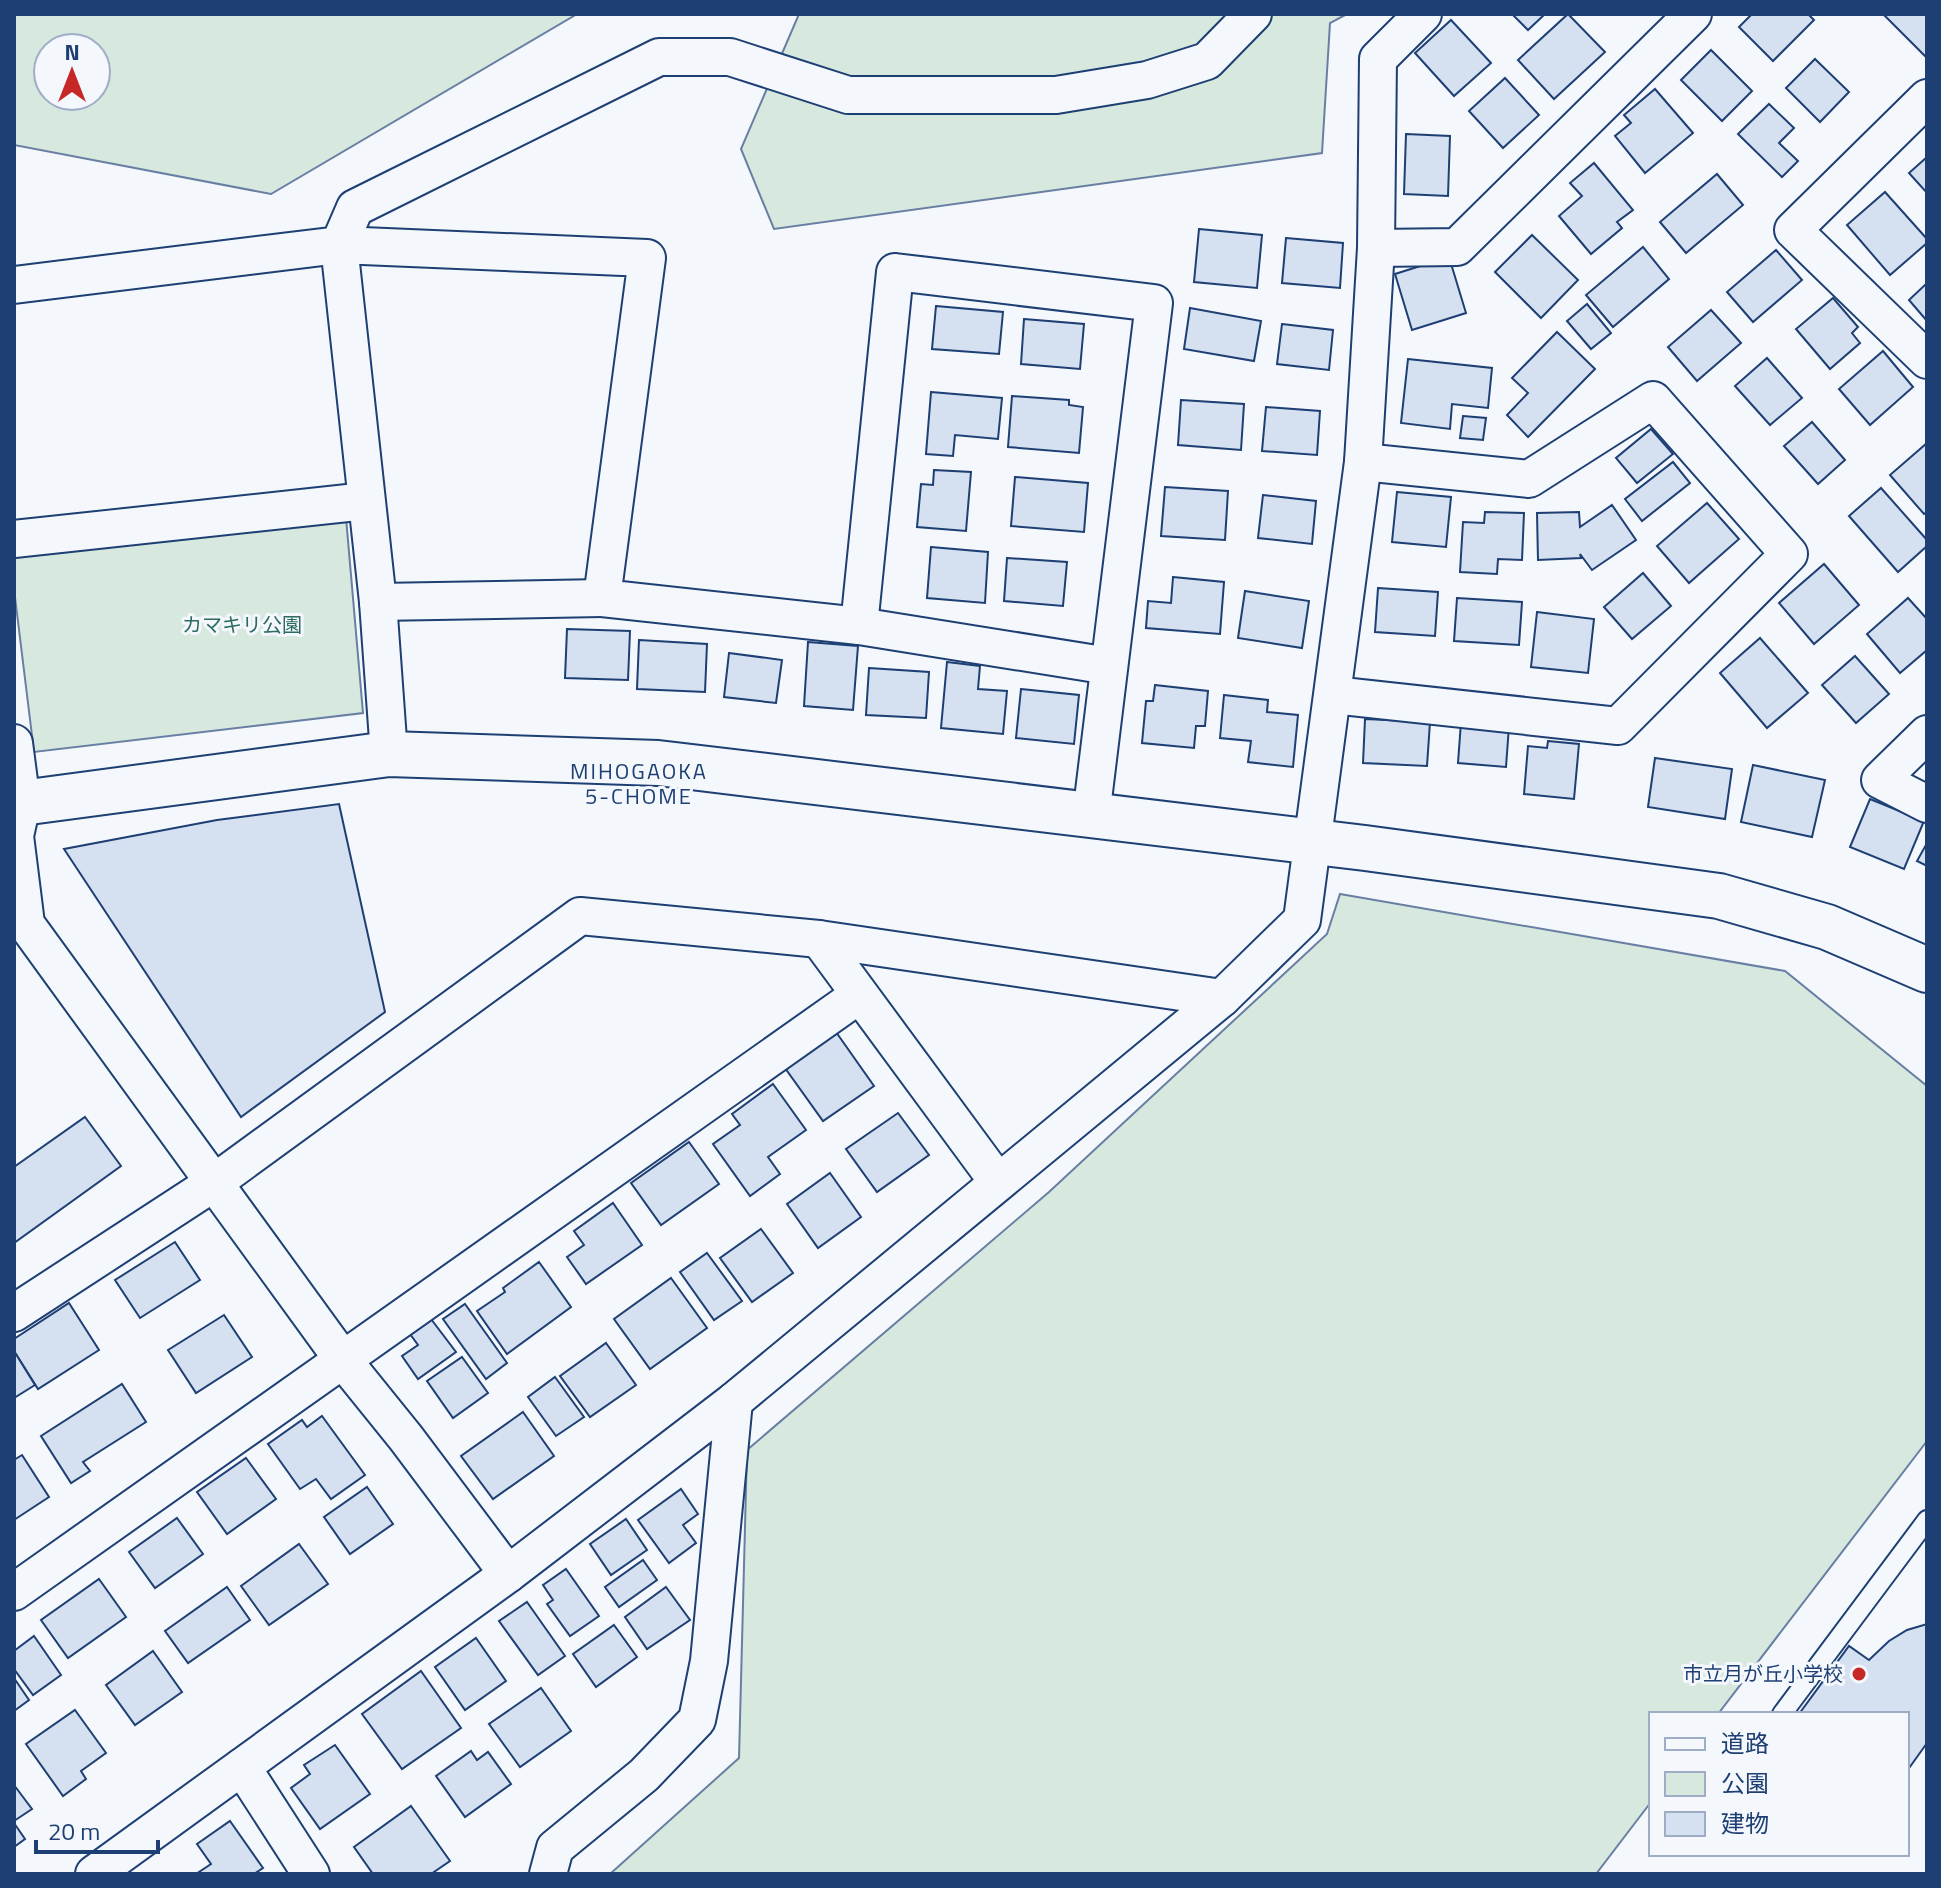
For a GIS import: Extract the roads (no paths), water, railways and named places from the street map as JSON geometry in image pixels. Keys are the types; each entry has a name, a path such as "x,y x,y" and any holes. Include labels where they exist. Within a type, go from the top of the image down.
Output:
{"street":[{"path":"389,754 378,602 339,245 355,208 659,57 730,57 848,95 1056,95 1147,80 1207,61 1253,14"},
{"path":"94,1874 508,1574 734,1401 1222,998 1302,920 1363,462 1376,248 1378,59 1423,14"},
{"path":"1376,248 1457,247 1693,14"},
{"path":"1927,98 1793,230 1927,360"},
{"path":"14,285 339,245 647,258 602,598"},
{"path":"859,626 895,272 1154,303 1091,816"},
{"path":"1333,695 1618,726 1789,554 1653,400 1529,479 1363,462"},
{"path":"14,539 366,501"},
{"path":"378,602 602,598 859,626 1109,666"},
{"path":"1927,734 1880,780 1927,804"},
{"path":"14,743 18,804 15,836 26,924 343,1360 508,1574"},
{"path":"18,804 389,754 658,763 1313,842 1719,896 1827,927 1927,970"},
{"path":"14,1313 215,1182 580,916 819,939 1222,998"},
{"path":"819,939 998,1182"},
{"path":"14,1592 859,995"},
{"path":"518,1874 552,1861 644,1775 697,1720 709,1661 734,1401"},
{"path":"242,1767 311,1874"}],"lane":[{"path":"1783,1712 1927,1520"}],"place":[{"name":"市立月が丘小学校","path":"1859,1674"}],"district":[{"name":"MIHOGAOKA 5-CHOME","path":"639,784"}],"park label":[{"name":"カマキリ公園","path":"242,625"}]}
